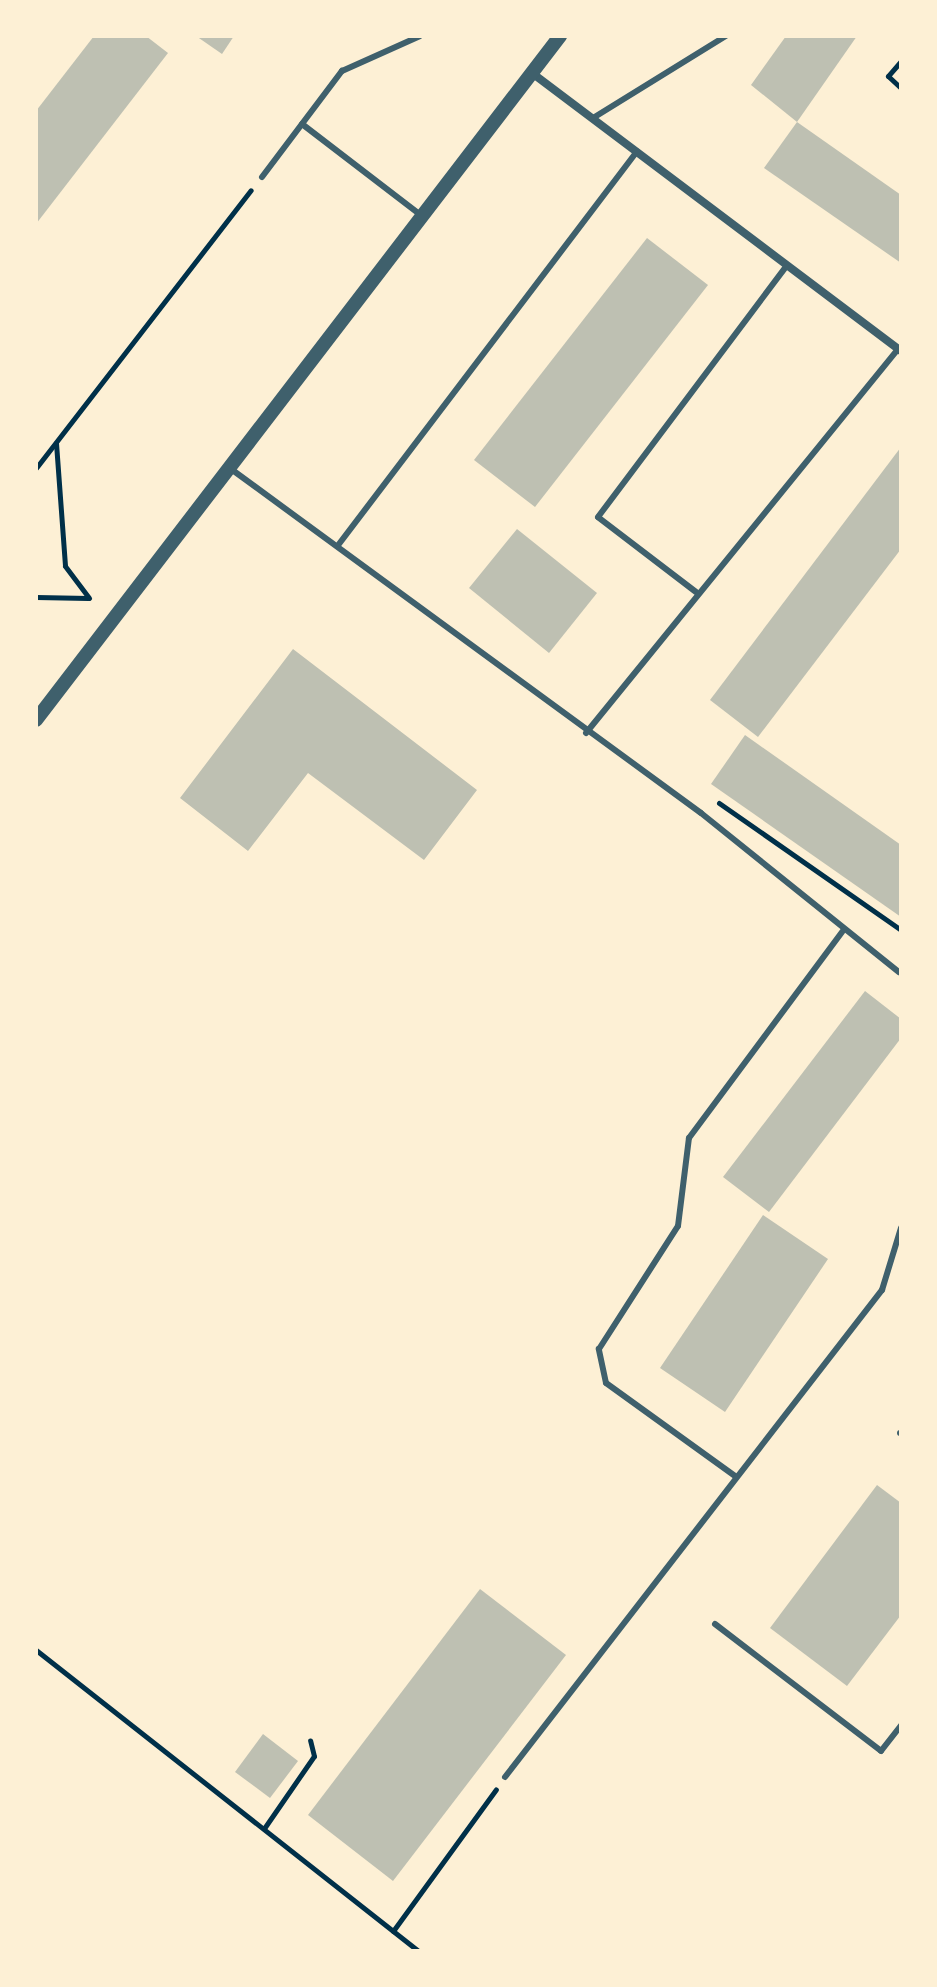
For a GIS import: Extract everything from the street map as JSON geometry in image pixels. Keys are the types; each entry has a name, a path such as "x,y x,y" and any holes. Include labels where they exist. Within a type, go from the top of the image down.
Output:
{"street":[{"path":"36,720 560,36"},
{"path":"532,73 900,350"}],"lane":[{"path":"262,177 342,71 420,36"},
{"path":"593,118 726,36"},
{"path":"302,124 422,216"},
{"path":"339,544 637,151"},
{"path":"696,592 598,517 787,265"},
{"path":"586,733 696,592 900,350"},
{"path":"229,467 339,544 586,733 701,813 842,932 900,971"},
{"path":"735,1476 606,1383 599,1349 678,1226 689,1138 842,932"},
{"path":"505,1777 882,1290 901,1228"},
{"path":"715,1624 881,1751 901,1725"}],"path":[{"path":"901,61 888,76 901,88"},
{"path":"36,468 262,177"},
{"path":"36,597 89,598 65,566 56,442"},
{"path":"701,813 721,801 901,930"},
{"path":"36,1650 419,1951"},
{"path":"265,1827 314,1756 310,1740"},
{"path":"393,1931 505,1777"}],"building":[{"path":"94,36 146,36 168,53 36,224 36,111"},
{"path":"196,36 234,36 222,54"},
{"path":"786,36 857,36 797,122 751,85"},
{"path":"797,122 901,195 901,263 764,168"},
{"path":"647,238 708,285 535,507 474,460"},
{"path":"901,447 901,549 758,737 710,700"},
{"path":"517,529 597,593 549,653 469,588"},
{"path":"293,649 477,790 424,860 308,773 248,851 180,798"},
{"path":"745,735 901,845 901,917 711,784"},
{"path":"865,991 901,1019 901,1038 769,1212 723,1177"},
{"path":"763,1215 828,1259 725,1412 660,1368"},
{"path":"877,1485 901,1503 901,1615 847,1686 770,1628"},
{"path":"480,1589 566,1655 393,1881 308,1815"},
{"path":"263,1734 298,1761 270,1798 235,1772"}]}
